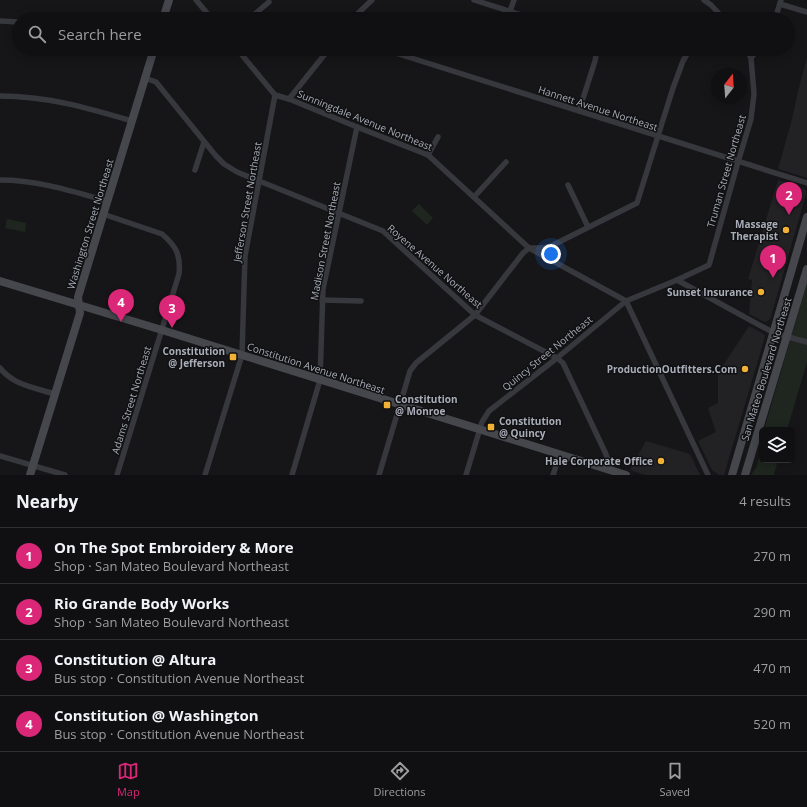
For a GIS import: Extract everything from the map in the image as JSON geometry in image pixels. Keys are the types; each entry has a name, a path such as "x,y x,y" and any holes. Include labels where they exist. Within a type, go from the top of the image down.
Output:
{"street":[{"path":"165,12 169,0"},
{"path":"196,0 206,12"},
{"path":"359,12 372,0"},
{"path":"474,0 513,12"},
{"path":"510,11 514,0"},
{"path":"704,0 715,12"},
{"path":"257,12 269,2"},
{"path":"777,12 780,2 807,12"},
{"path":"0,21 12,22"},
{"name":"Washington Street Northeast","path":"30,475 80,313 78,297 145,78 150,56"},
{"path":"243,56 274,94"},
{"path":"289,99 323,56"},
{"name":"Hannett Avenue Northeast","path":"405,56 807,183"},
{"path":"579,111 596,56"},
{"path":"379,475 410,371 416,363 475,315 523,253 529,248 544,248 551,246 637,203 659,137 673,88 686,56"},
{"name":"Truman Street Northeast","path":"677,280 709,265 752,112 754,94 751,58"},
{"name":"Royene Avenue Northeast","path":"145,78 156,82 204,142 224,164 237,172 383,231 475,315 557,358 566,366 606,452 612,470"},
{"name":"Sunningdale Avenue Northeast","path":"274,94 428,155 529,248 626,300"},
{"name":"Jefferson Street Northeast","path":"205,475 242,355 245,256 274,94"},
{"path":"0,96 38,98 69,103 132,121"},
{"name":"Madison Street Northeast","path":"292,475 320,380 323,289 357,127"},
{"path":"428,155 438,137"},
{"path":"195,170 204,142"},
{"path":"474,197 506,162"},
{"path":"0,180 36,183 59,187 107,201"},
{"path":"568,185 588,227"},
{"name":"Adams Street Northeast","path":"103,214 162,234 176,249 180,261 179,274 117,475"},
{"name":"San Mateo Boulevard Northeast","path":"732,475 807,217"},
{"name":"San Mateo Boulevard Northeast","path":"745,475 807,269"},
{"path":"677,280 774,333 807,342"},
{"name":"Quincy Street Northeast","path":"466,475 480,429 485,416 489,411 557,358 626,300 677,280"},
{"name":"Constitution Avenue Northeast","path":"0,281 626,475"},
{"path":"322,300 361,301"},
{"path":"626,300 708,475"},
{"path":"0,368 5,375 14,381 55,394"},
{"path":"554,475 560,454"},
{"path":"0,456 65,475"}],"shaded area":[{"path":"807,58 807,178 778,169"},
{"path":"778,180 806,190 806,194 771,317 765,322 749,314 752,280 748,279"},
{"path":"419,204 433,218 427,225 412,211"},
{"path":"7,219 26,223 25,232 5,228"},
{"path":"807,282 807,362 788,427 765,427"},
{"path":"749,326 764,334 765,337 724,475 719,475 712,470 698,441 716,432 708,408 718,403 718,370 720,370"},
{"path":"646,441 690,454 700,475 645,475 630,470"},
{"path":"759,458 759,463 777,463 774,475 751,475 756,468"}],"place":[{"name":"Rio Grande Body Works","path":"789,215"},
{"name":"Massage Therapist","path":"786,230"},
{"name":"On The Spot Embroidery & More","path":"773,278"},
{"name":"Sunset Insurance","path":"761,292"},
{"name":"Constitution @ Washington","path":"121,322"},
{"name":"Constitution @ Altura","path":"172,328"},
{"name":"Constitution @ Jefferson","path":"233,357"},
{"name":"ProductionOutfitters.Com","path":"745,369"},
{"name":"Constitution @ Monroe","path":"387,405"},
{"name":"Constitution @ Quincy","path":"491,427"},
{"name":"Hale Corporate Office","path":"661,461"}]}
